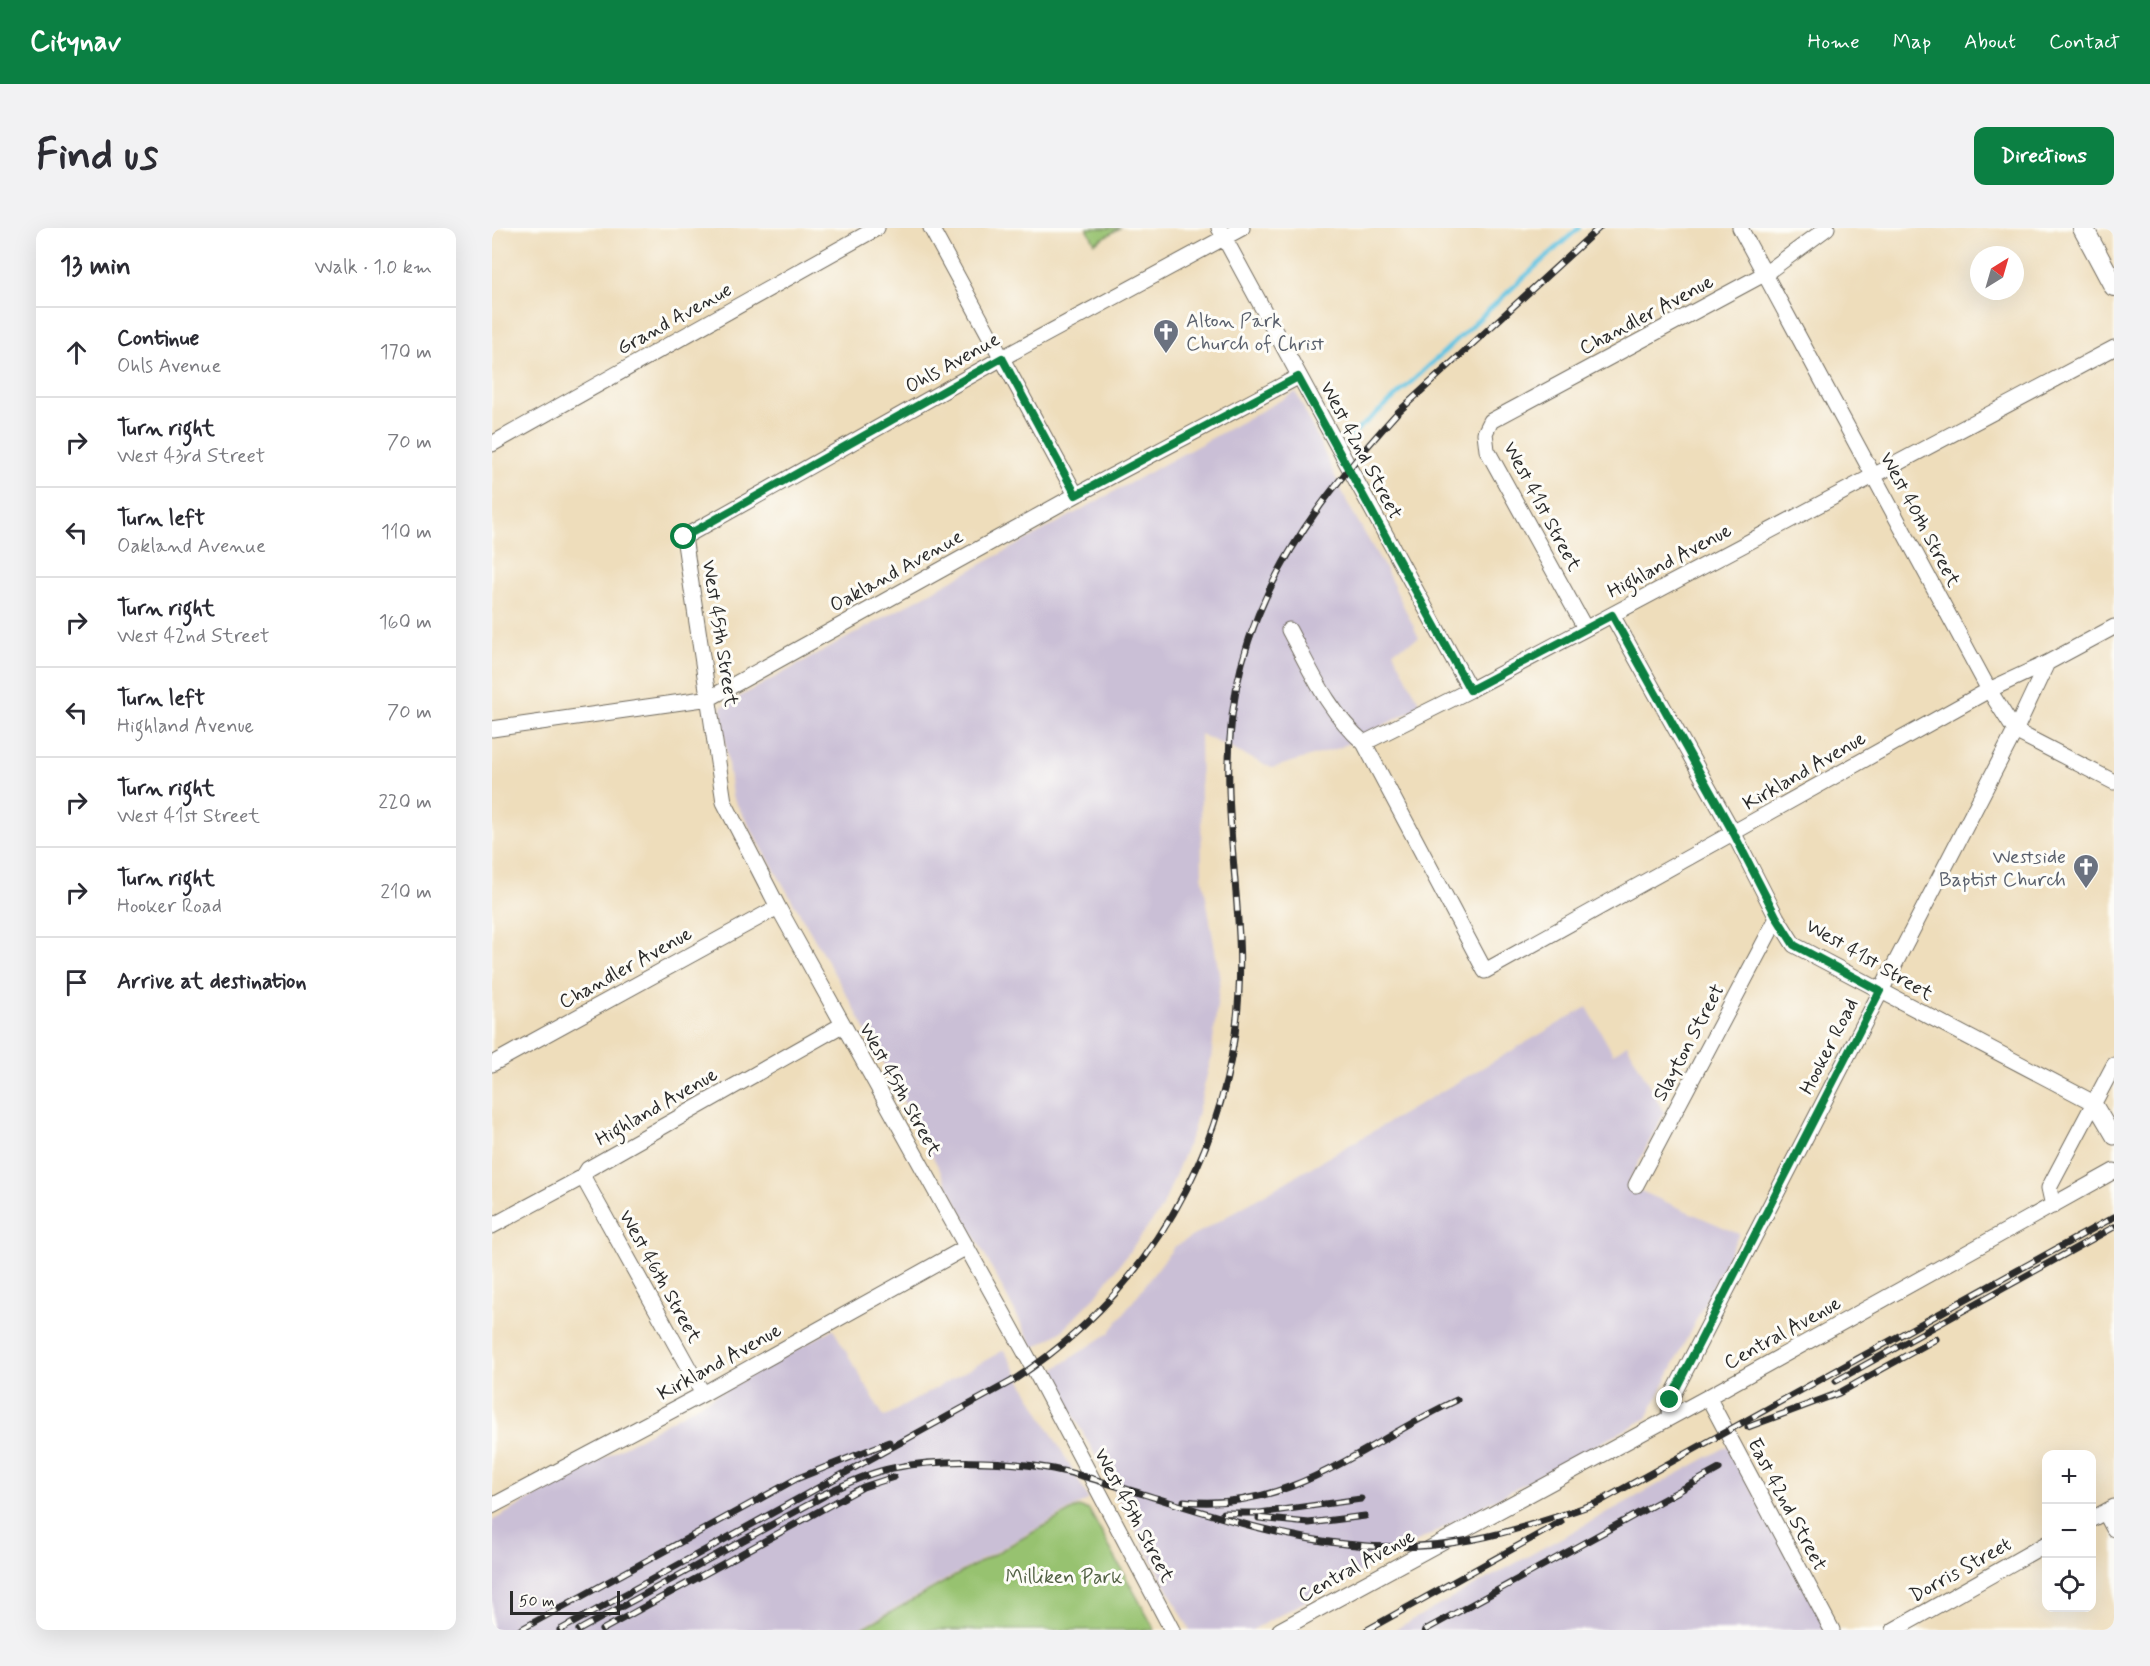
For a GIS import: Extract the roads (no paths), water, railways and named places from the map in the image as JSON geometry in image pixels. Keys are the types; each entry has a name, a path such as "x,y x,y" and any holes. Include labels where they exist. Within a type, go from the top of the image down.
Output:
{"main road":[{"path":"2083,228 2114,286"}],"street":[{"name":"Grand Avenue","path":"492,444 877,228"},
{"path":"931,228 1076,495"},
{"name":"Ohls Avenue","path":"684,537 1222,233 1242,228"},
{"name":"West 40th Street","path":"1740,228 1989,690 2015,731"},
{"name":"Chandler Avenue","path":"1485,433 1491,421 1766,273 1827,228"},
{"name":"West 42nd Street","path":"1222,233 1298,377 1470,690"},
{"name":"Highland Avenue","path":"1364,743 1470,690 2114,348"},
{"name":"Oakland Avenue","path":"492,729 710,698 1076,495 1298,377"},
{"name":"West 41st Street","path":"1485,433 1487,450 1585,628"},
{"name":"West 45th Street","path":"684,537 724,802 842,1025 1033,1367 1172,1630"},
{"name":"West 41st Street","path":"1612,615 1734,834 1777,918 1794,945 2094,1103"},
{"name":"Kirkland Avenue","path":"1364,743 1485,971 1989,690 2047,663 2114,627"},
{"path":"1289,630 1328,703 1346,728 1364,743"},
{"name":"Hooker Road","path":"1669,1417 1670,1400 2015,731 2047,663"},
{"path":"2015,731 2114,782"},
{"name":"Chandler Avenue","path":"492,1064 778,907"},
{"name":"Slayton Street","path":"1636,1185 1777,918"},
{"name":"Highland Avenue","path":"492,1226 583,1177 588,1169 842,1025"},
{"path":"2053,1206 2049,1188 2114,1065"},
{"path":"2094,1103 2114,1137"},
{"name":"Central Avenue","path":"1280,1630 1708,1397 2114,1171"},
{"name":"West 46th Street","path":"583,1177 703,1394"},
{"name":"Kirkland Avenue","path":"492,1506 703,1394 965,1248"},
{"name":"East 42nd Street","path":"1708,1397 1832,1630"},
{"path":"2103,1513 2114,1529"},
{"name":"Dorris Street","path":"1894,1630 2042,1547"}],"waterway":[{"path":"1349,437 1408,386 1579,228"}],"railway":[{"path":"560,1630 1012,1381 1066,1341 1113,1296 1153,1245 1186,1190 1211,1131 1229,1069 1238,1004 1239,937 1229,800 1230,733 1234,699 1253,627 1285,560 1304,529 1372,441 1397,413 1599,228"},
{"path":"817,1497 863,1477 893,1468 949,1462 1010,1463 1071,1473 1242,1524 1293,1536 1379,1547 1412,1547 1474,1539 1534,1524 1597,1503 2114,1217"},
{"path":"1836,1381 2114,1227"},
{"path":"1748,1427 1839,1393 1936,1339"},
{"path":"1184,1501 1223,1502 1259,1496 1293,1485 1359,1454 1457,1400"},
{"path":"520,1630 796,1479 889,1442"},
{"path":"1425,1630 1719,1469"},
{"path":"602,1630 863,1487 894,1477"},
{"path":"579,1630 824,1496"},
{"path":"1223,1513 1260,1513 1361,1499"},
{"path":"1259,1518 1309,1523 1365,1516"},
{"path":"1367,1630 1561,1522"}],"place":[{"name":"Alton Park Church of Christ","path":"1166,355"},
{"name":"Westside Baptist Church","path":"2086,890"}],"park label":[{"name":"Milliken Park","path":"1064,1576"}]}
